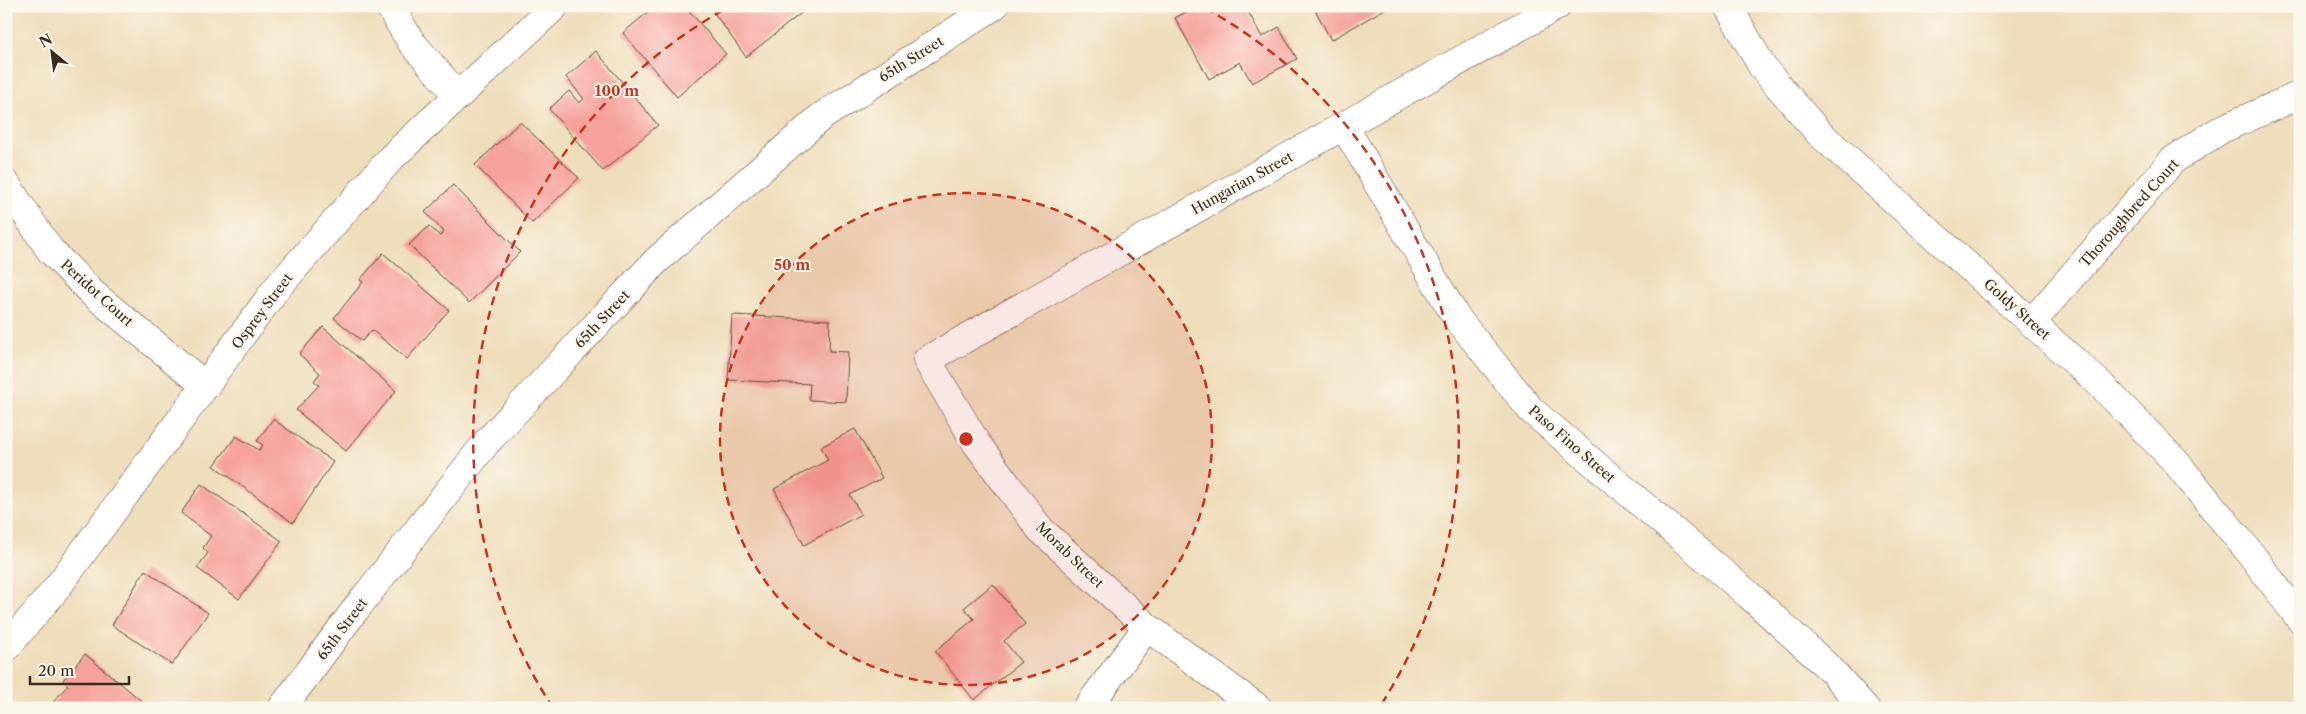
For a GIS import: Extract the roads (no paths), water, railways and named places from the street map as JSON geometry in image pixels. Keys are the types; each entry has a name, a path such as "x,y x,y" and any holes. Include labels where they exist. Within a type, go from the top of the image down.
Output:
{"street":[{"path":"388,6 412,43 458,96"},
{"name":"Osprey Street","path":"6,648 56,589 276,289 392,157 555,6"},
{"name":"65th Street","path":"282,708 486,443 656,261 821,116 994,6"},
{"name":"Hungarian Street","path":"927,360 1557,6"},
{"name":"Goldy Street","path":"1728,6 1763,68 1819,134 2100,384 2174,460 2247,549 2300,619"},
{"name":"Thoroughbred Court","path":"2032,322 2173,160 2222,129 2295,97"},
{"name":"Paso Fino Street","path":"1344,126 1456,317 1531,410 1749,595 1830,670 1865,708"},
{"name":"Peridot Court","path":"6,184 50,250 92,293 206,386"},
{"name":"Morab Street","path":"927,360 978,444 1040,529 1147,627 1258,708"},
{"path":"1087,708 1147,627"}]}
